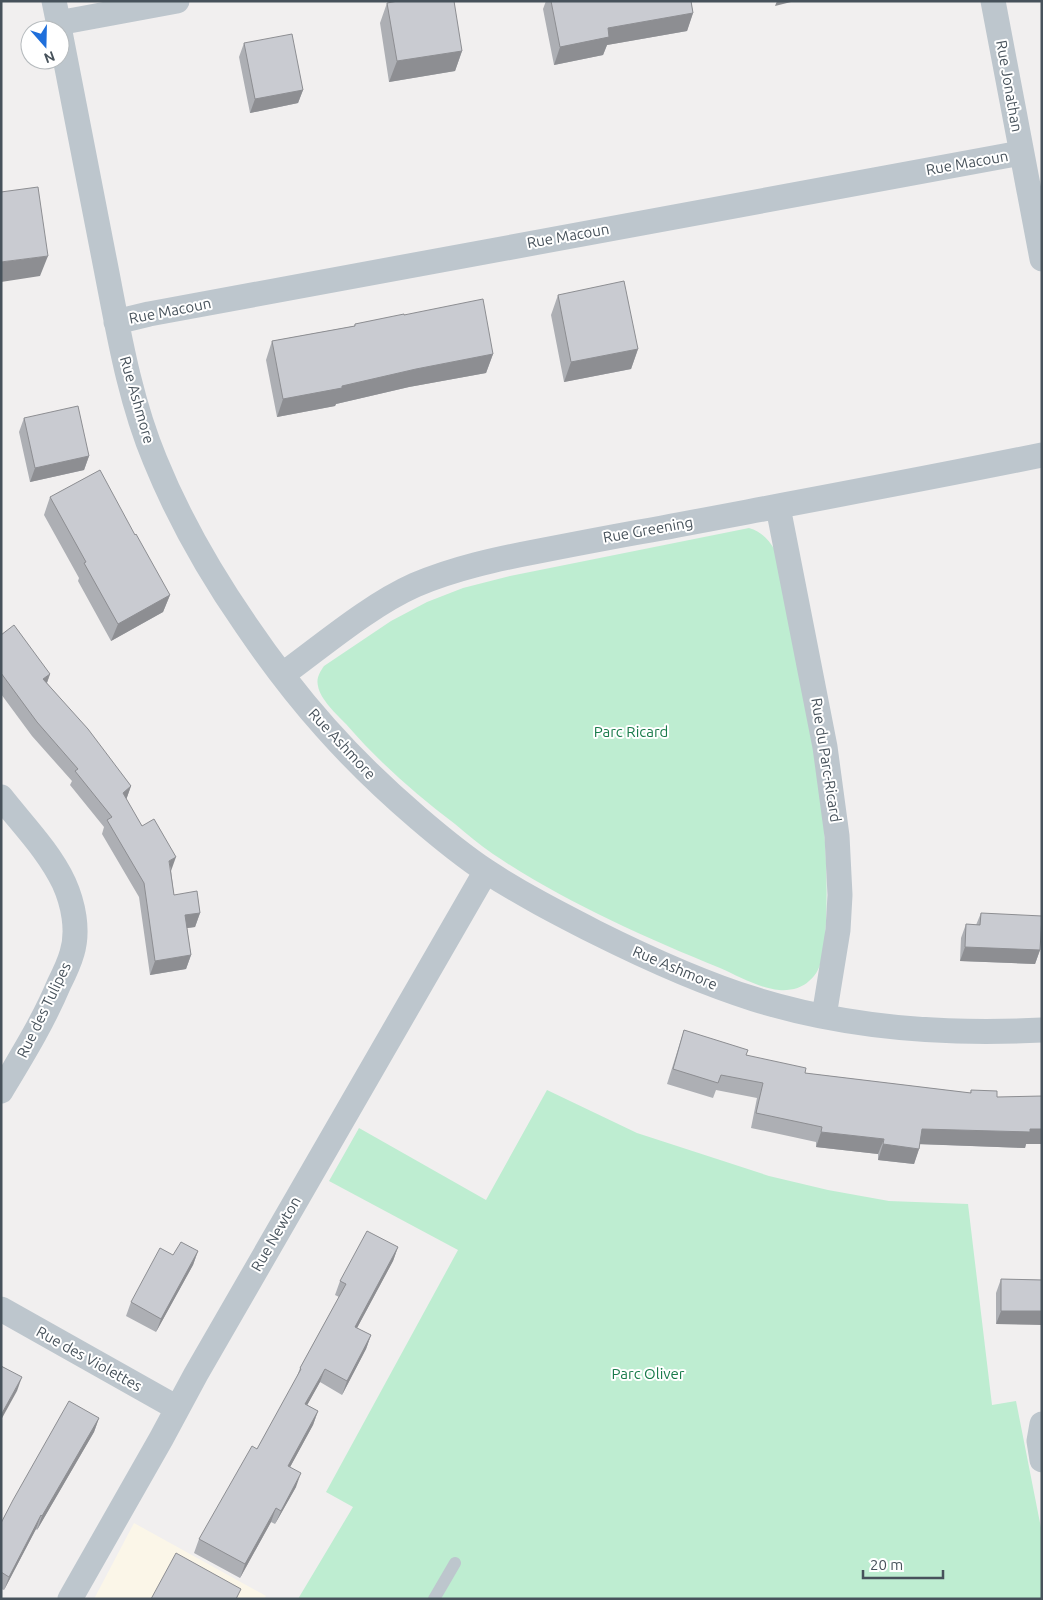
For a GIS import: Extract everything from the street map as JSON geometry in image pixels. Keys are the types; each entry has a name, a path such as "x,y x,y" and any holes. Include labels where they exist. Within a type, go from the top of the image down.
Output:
{"street":[{"path":"64,20 177,1"},
{"name":"Rue Jonathan","path":"993,1 1042,259"},
{"name":"Rue Ashmore","path":"67,70 124,360 144,431 154,458 179,515 225,594 301,700 332,736 372,777 426,825 486,871 546,906 642,955 690,976 739,994 786,1008 882,1026 991,1031 1042,1030"},
{"name":"Rue Macoun","path":"116,322 159,312 1021,153"},
{"name":"Rue Greening","path":"282,675 392,597 434,577 458,570 516,555 778,507 1042,455"},
{"name":"Rue du Parc-Ricard","path":"778,507 825,747 838,836 840,896 838,930 824,1016"},
{"name":"Rue des Tulipes","path":"1,797 52,862 63,882 72,908 74,933 73,952 51,1004 1,1091"},
{"name":"Rue Newton","path":"70,1599 330,1140 486,871"},
{"name":"Rue des Violettes","path":"1,1309 177,1408"},
{"path":"1042,1424 1039,1441 1042,1460"}],"lane":[{"path":"434,1599 454,1562"}],"shaded area":[{"path":"134,1523 266,1596 264,1599 94,1599"}],"green space":[{"name":"Parc Ricard","path":"749,528 764,536 775,550 816,757 826,851 826,929 821,962 814,976 809,981 796,988 787,990 771,989 756,984 603,917 546,887 493,854 426,801 384,764 329,706 319,691 318,683 319,675 324,666 391,621 427,602 463,588 510,576"},
{"name":"Parc Oliver","path":"547,1090 637,1133 769,1176 828,1190 889,1201 968,1204 992,1405 1016,1401 1042,1533 1042,1599 298,1599 353,1507 326,1492 458,1250 329,1181 359,1128 486,1200"}],"building":[{"path":"398,1 454,1 462,51 397,61 387,3"},
{"path":"551,1 691,1 693,13 608,28 609,37 560,47"},
{"path":"292,34 303,90 255,99 244,43"},
{"path":"38,187 48,256 1,262 1,192"},
{"path":"624,281 638,349 571,362 558,295"},
{"path":"483,299 493,354 416,369 342,386 342,388 283,399 272,341"},
{"path":"78,406 89,456 35,468 24,418"},
{"path":"100,470 170,595 118,624 50,497"},
{"path":"14,625 50,674 43,679 88,729 131,786 123,793 142,826 154,819 176,857 169,861 174,895 197,891 200,913 185,915 191,955 155,961 144,883 107,820 112,817 75,771 78,769 37,722 1,673 1,635"},
{"path":"981,913 1042,916 1040,950 965,947 966,924 980,925"},
{"path":"684,1030 748,1050 746,1055 806,1068 805,1073 971,1093 971,1090 997,1091 997,1097 1042,1096 1042,1129 1030,1129 1030,1132 922,1129 919,1149 883,1144 884,1139 821,1132 822,1127 756,1113 763,1083 721,1075 718,1083 673,1069"},
{"path":"367,1231 398,1247 355,1327 371,1335 347,1381 325,1369 305,1404 318,1411 288,1466 301,1473 281,1511 276,1508 245,1564 199,1539 252,1446 257,1449 301,1369 346,1284 340,1281"},
{"path":"181,1242 198,1251 161,1319 131,1302 160,1248 173,1255"},
{"path":"1001,1279 1042,1280 1042,1311 1001,1311"},
{"path":"1,1366 22,1377 1,1415"},
{"path":"69,1401 99,1418 41,1515 9,1577 1,1572 1,1523"},
{"path":"176,1553 241,1589 236,1599 151,1599"}]}
